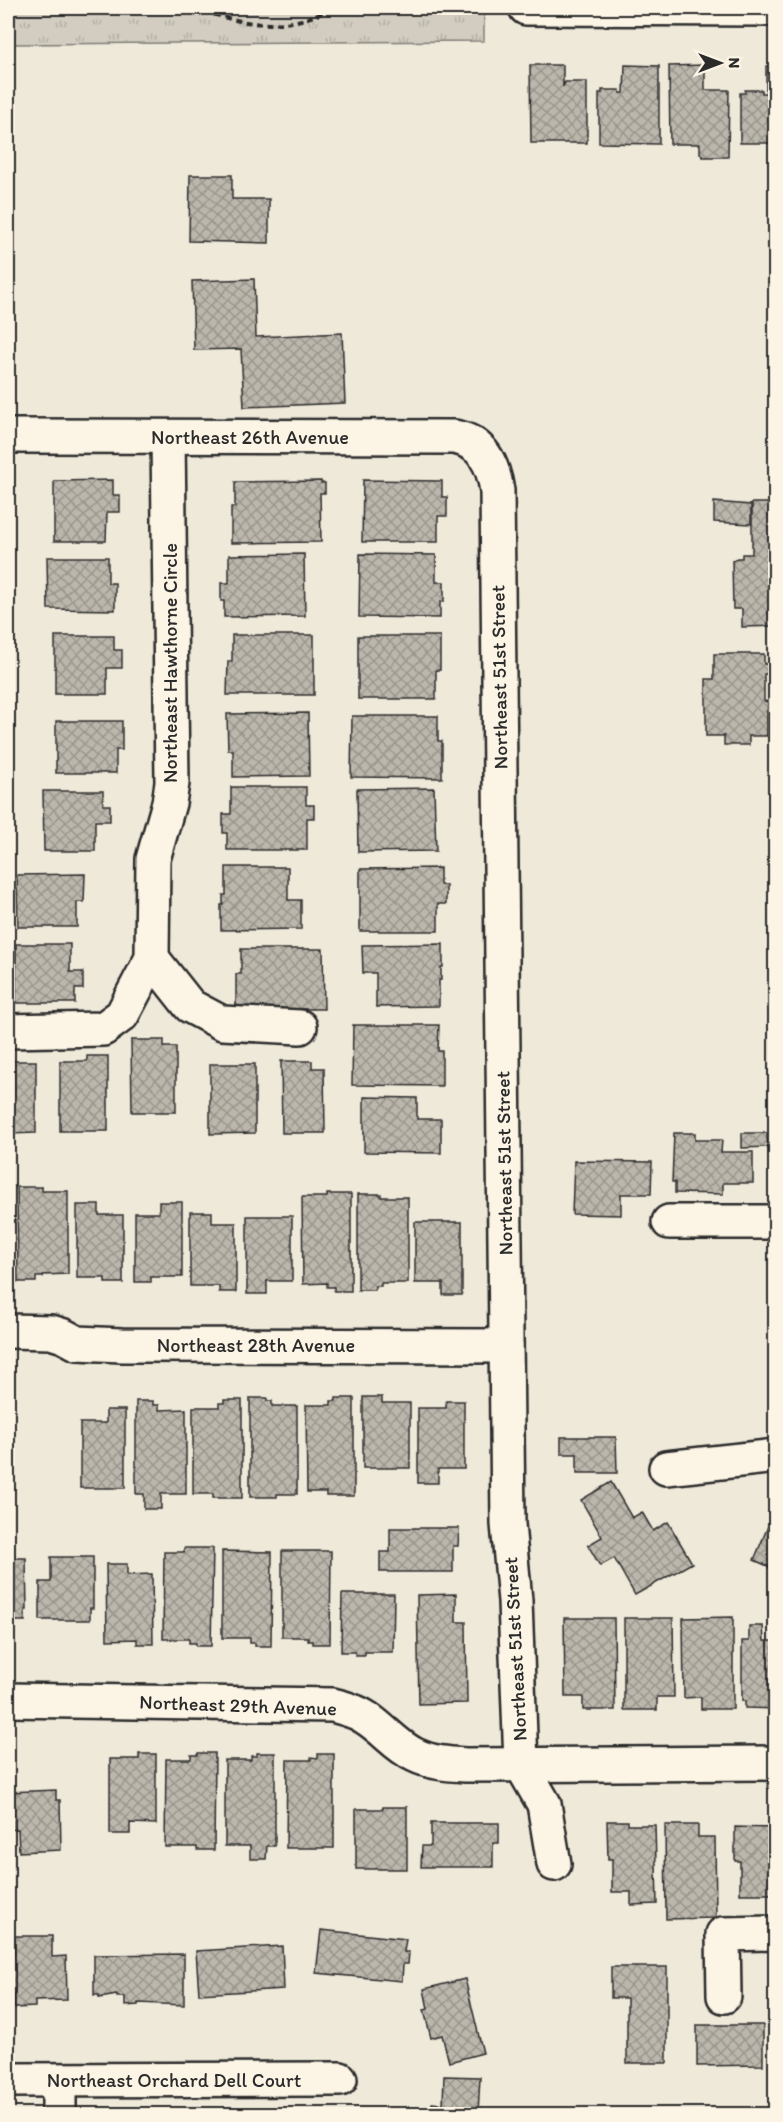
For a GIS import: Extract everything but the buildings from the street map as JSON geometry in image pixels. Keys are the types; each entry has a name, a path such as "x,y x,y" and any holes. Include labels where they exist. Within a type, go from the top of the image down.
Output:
{"street":[{"path":"526,8 776,9"},
{"name":"Northeast 26th Avenue","path":"8,436 454,437 469,441 486,456"},
{"name":"Northeast Hawthorne Circle","path":"152,958 153,859 169,803 172,783 168,436"},
{"name":"Northeast 51st Street","path":"486,456 494,472 497,491 508,1524 515,1601 521,1764 544,1804 554,1864"},
{"path":"8,1031 103,1029 122,1015 152,958 190,1006 222,1023 300,1027"},
{"path":"669,1222 776,1222"},
{"name":"Northeast 28th Avenue","path":"8,1330 51,1332 77,1343 122,1345 506,1346"},
{"path":"666,1468 776,1456"},
{"name":"Northeast 29th Avenue","path":"8,1700 333,1705 357,1712 391,1740 416,1756 440,1763 776,1763"},
{"path":"724,1996 723,1934 776,1933"},
{"name":"Northeast Orchard Dell Court","path":"8,2080 340,2079"},
{"path":"59,2081 59,2115"}],"path":[{"path":"194,8 257,25 280,24 319,15 332,8"}],"green space":[{"path":"8,8 484,8 484,41 8,44"}]}
